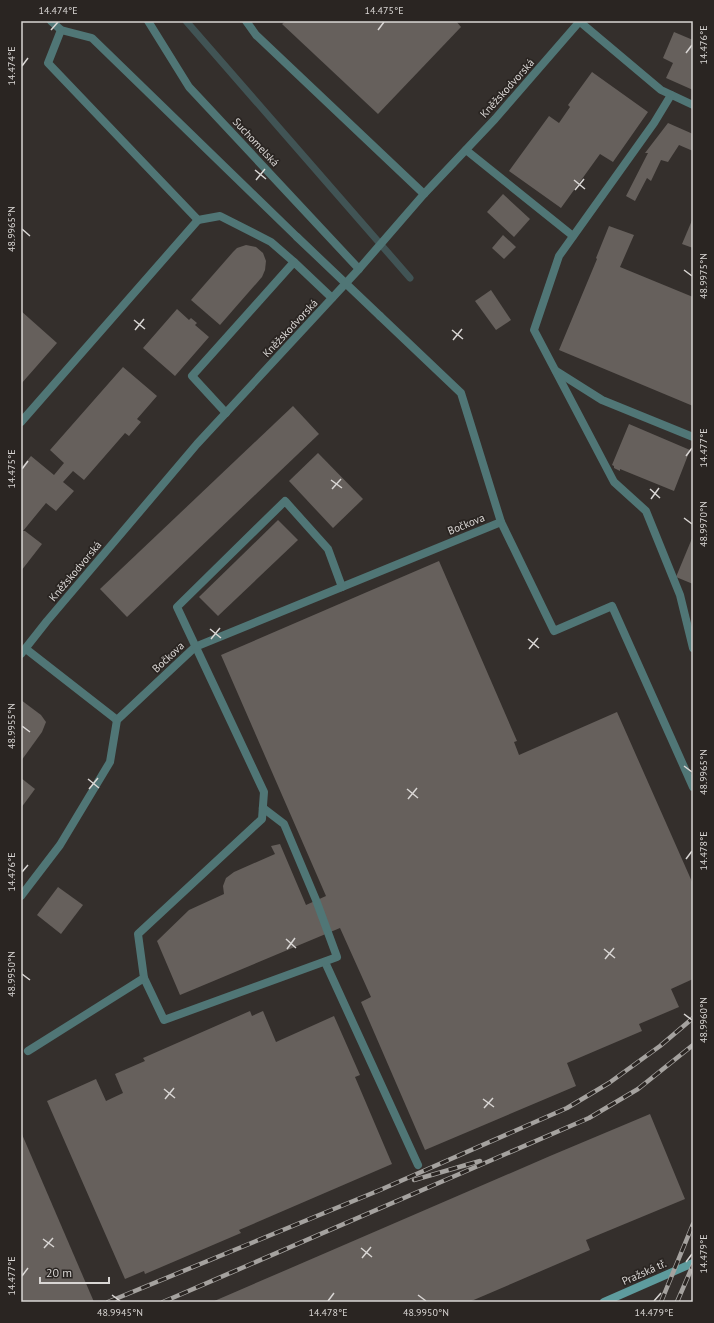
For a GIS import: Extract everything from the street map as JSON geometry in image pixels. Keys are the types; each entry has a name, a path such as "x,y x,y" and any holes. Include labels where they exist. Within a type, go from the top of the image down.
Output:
{"main road":[{"name":"Pražská tř.","path":"604,1302 693,1263"}],"street":[{"path":"51,21 61,30 92,38 297,237 461,393 501,522 554,631 612,606 693,787"},
{"path":"246,21 256,35 424,194"},
{"path":"580,21 661,90 693,105"},
{"name":"Kněžskodvorská","path":"23,652 47,621 197,444 359,269 424,194 495,119 580,21"},
{"name":"Suchomelská","path":"148,22 189,87 359,269"},
{"path":"61,30 48,63 198,220"},
{"path":"671,95 654,123 559,256 534,330 614,482 646,510 680,595 693,648"},
{"path":"466,150 573,236"},
{"path":"21,422 198,220 220,216 271,242 332,298"},
{"path":"226,413 192,376 294,262"},
{"path":"555,370 602,400 693,437"},
{"path":"263,808 284,824 316,900 337,957 164,1020 144,978 138,934 262,819 264,792 177,607 285,501 328,549 342,587"},
{"name":"Bočkova","path":"117,720 196,647 501,522"},
{"path":"21,896 60,845 110,762 117,720 23,652"},
{"path":"325,962 418,1165"},
{"path":"28,1051 144,978"}],"building":[{"path":"286,21 456,21 461,27 378,114 282,24"},
{"path":"674,32 693,40 693,90 666,78 673,63 663,58"},
{"path":"592,72 648,112 613,162 600,154 561,208 509,171 549,116 559,123 570,107 568,105"},
{"path":"668,123 693,134 693,151 679,145 668,162 661,160 651,181 647,178 635,201 626,196 648,153 645,153"},
{"path":"503,194 530,219 514,237 487,212"},
{"path":"693,218 693,248 682,244"},
{"path":"609,226 634,235 620,267 693,297 693,406 559,350 597,259 596,258"},
{"path":"503,235 516,247 504,259 492,248"},
{"path":"246,245 256,247 263,253 266,261 265,270 262,277 220,325 191,300 237,248"},
{"path":"491,290 511,320 496,330 475,301"},
{"path":"177,309 189,320 191,318 197,323 195,325 209,337 175,376 143,348"},
{"path":"21,311 57,343 21,384"},
{"path":"123,367 157,396 137,419 141,422 129,436 125,433 84,480 73,471 63,482 74,491 56,511 46,503 23,531 42,544 21,571 21,468 31,456 54,475 64,463 50,450"},
{"path":"293,406 319,434 127,617 100,589"},
{"path":"629,424 690,450 674,491 620,469 620,471 614,468 612,465"},
{"path":"318,453 363,499 333,528 289,481"},
{"path":"278,520 298,540 218,616 199,597"},
{"path":"693,536 693,584 676,577"},
{"path":"439,561 517,741 514,742 519,755 617,712 693,884 693,979 671,989 679,1007 639,1024 642,1031 567,1063 576,1086 425,1150 361,1002 371,997 340,928 180,995 157,941 189,910 224,894 223,886 226,878 234,872 275,854 271,846 280,844 306,905 326,896 221,655"},
{"path":"21,700 41,715 46,722 42,732 21,761"},
{"path":"21,778 35,789 21,808"},
{"path":"58,887 83,905 61,934 37,915"},
{"path":"250,1011 252,1016 263,1011 276,1042 334,1016 360,1075 355,1077 392,1164 239,1230 241,1233 145,1274 144,1271 125,1279 47,1101 96,1079 106,1101 123,1093 115,1074 145,1061 143,1058"},
{"path":"650,1114 685,1199 586,1240 590,1250 469,1302 212,1302 550,1156"},
{"path":"21,1132 91,1295 94,1302 21,1302"}],"waterway":[{"path":"186,21 410,278"}],"railway":[{"path":"108,1302 380,1190 567,1108 609,1083 660,1046 693,1018"},
{"path":"163,1302 589,1118 638,1089 693,1045"},
{"path":"414,1180 480,1161"},
{"path":"661,1302 693,1224"},
{"path":"677,1302 693,1265"}]}
